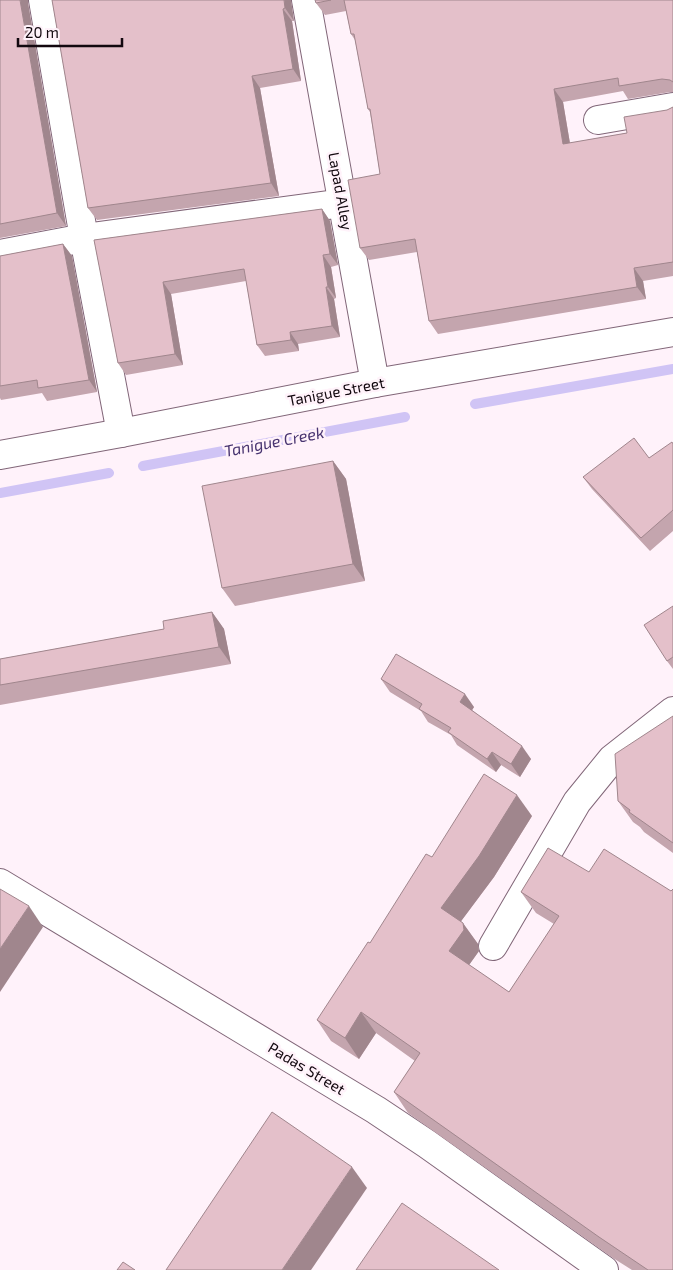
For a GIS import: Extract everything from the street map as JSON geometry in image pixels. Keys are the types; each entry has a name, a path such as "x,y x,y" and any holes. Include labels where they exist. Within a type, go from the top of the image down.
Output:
{"street":[{"path":"43,0 84,238 121,433"},
{"name":"Lapad Alley","path":"306,0 375,383"},
{"path":"598,120 673,107"},
{"path":"0,254 84,238 343,203"},
{"name":"Tanigue Street","path":"0,455 375,383 673,332"},
{"path":"492,946 577,802 612,759 673,711"},
{"name":"Padas Street","path":"0,883 376,1110 604,1270"}],"building":[{"path":"0,0 20,0 57,213 0,224"},
{"path":"52,0 284,0 285,8 283,9 293,69 252,76 271,183 88,208"},
{"path":"315,0 331,0 316,3"},
{"path":"344,0 673,0 673,82 662,79 619,86 618,78 554,89 563,144 627,133 624,117 667,110 673,107 673,262 634,268 637,287 429,321 415,239 360,248 348,180 380,174 370,109 368,109 354,34 351,34"},
{"path":"322,209 330,254 323,255 332,326 290,332 291,340 257,345 244,269 163,282 175,354 118,363 94,240"},
{"path":"63,244 89,380 38,388 37,380 0,386 0,256"},
{"path":"634,438 649,458 672,442 673,444 673,510 641,538 583,477"},
{"path":"333,461 353,564 222,588 202,486"},
{"path":"673,606 673,657 667,661 644,625"},
{"path":"212,612 219,647 0,685 0,659 164,629 163,621"},
{"path":"396,654 465,694 460,702 522,746 511,764 492,752 487,759 448,732 451,728 419,709 422,704 381,679"},
{"path":"673,716 673,843 629,812 630,810 618,801 615,754"},
{"path":"484,774 517,795 479,856 441,908 463,923 464,930 449,951 509,992 559,916 521,892 548,848 589,872 604,849 671,891 673,889 673,1270 648,1270 394,1092 420,1053 361,1012 345,1038 317,1020 368,942 370,943 426,854 432,857"},
{"path":"0,889 29,906 0,949"},
{"path":"272,1112 352,1167 282,1270 166,1270"},
{"path":"402,1203 499,1270 356,1270"},
{"path":"123,1262 135,1270 117,1270"}],"waterway":[{"name":"Tanigue Creek","path":"475,404 673,369"},
{"name":"Tanigue Creek","path":"143,466 405,417"},
{"name":"Tanigue Creek","path":"0,493 109,473"}]}
